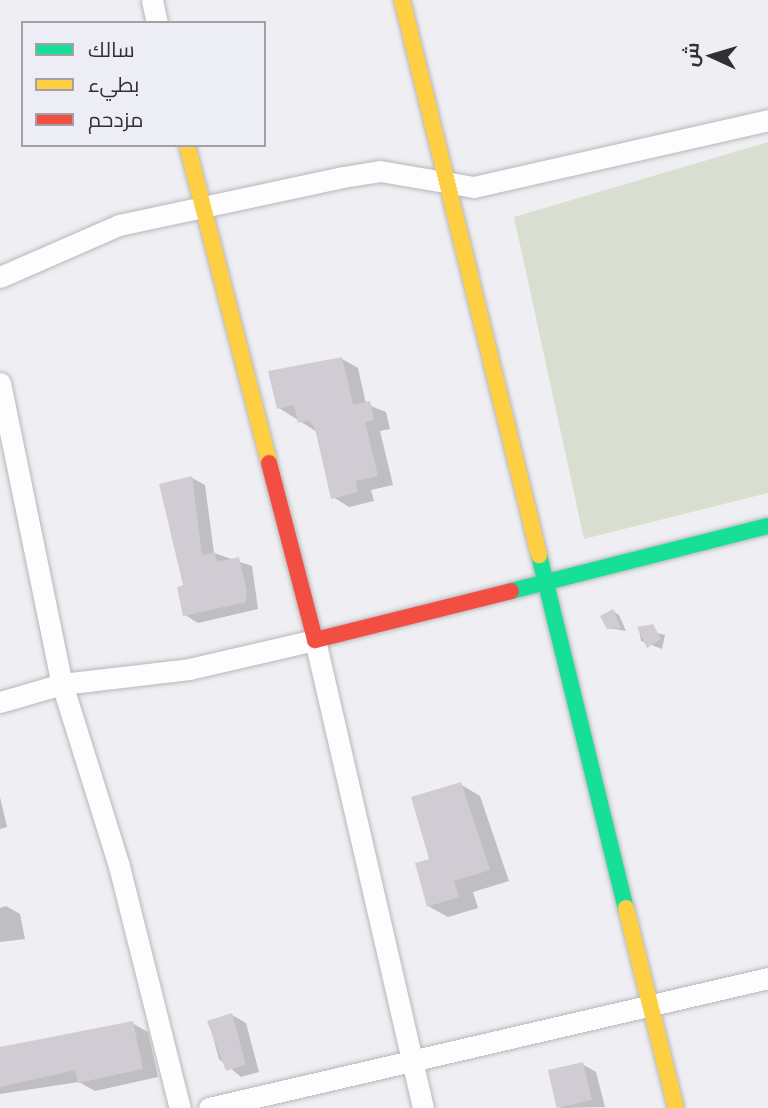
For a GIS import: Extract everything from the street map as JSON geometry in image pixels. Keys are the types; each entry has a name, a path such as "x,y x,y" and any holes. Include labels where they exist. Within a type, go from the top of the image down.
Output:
{"street":[{"path":"152,0 157,21"},
{"path":"402,0 443,181 549,578 676,1108"},
{"path":"0,276 119,225 380,171 474,187 768,120"},
{"path":"188,147 315,640 423,1108"},
{"path":"0,383 62,684 119,866 180,1108"},
{"path":"0,702 62,684 189,669 768,526"},
{"path":"209,1108 768,978"}],"green space":[{"path":"768,142 768,493 584,539 514,217"}],"building":[{"path":"342,357 353,405 370,401 374,420 365,422 378,476 356,481 358,492 331,499 315,429 309,420 298,423 294,405 277,409 268,371"},
{"path":"192,476 202,555 215,552 217,562 239,557 247,592 246,602 183,616 177,587 183,585 159,484"},
{"path":"613,609 621,628 607,629 600,616"},
{"path":"653,624 661,639 647,648 637,627"},
{"path":"461,782 490,870 454,881 459,897 427,907 415,863 429,859 411,797"},
{"path":"232,1013 246,1065 226,1071 207,1021"},
{"path":"133,1021 143,1069 78,1083 75,1070 0,1087 0,1047"},
{"path":"583,1062 592,1100 557,1108 548,1070"}],"traffic: fast":[{"path":"511,591 768,526"},
{"path":"539,555 626,908"}],"traffic: slow":[{"path":"402,0 539,555"},
{"path":"188,147 269,463"},
{"path":"626,908 676,1108"}],"traffic: jam":[{"path":"269,463 315,640 511,591"}]}
